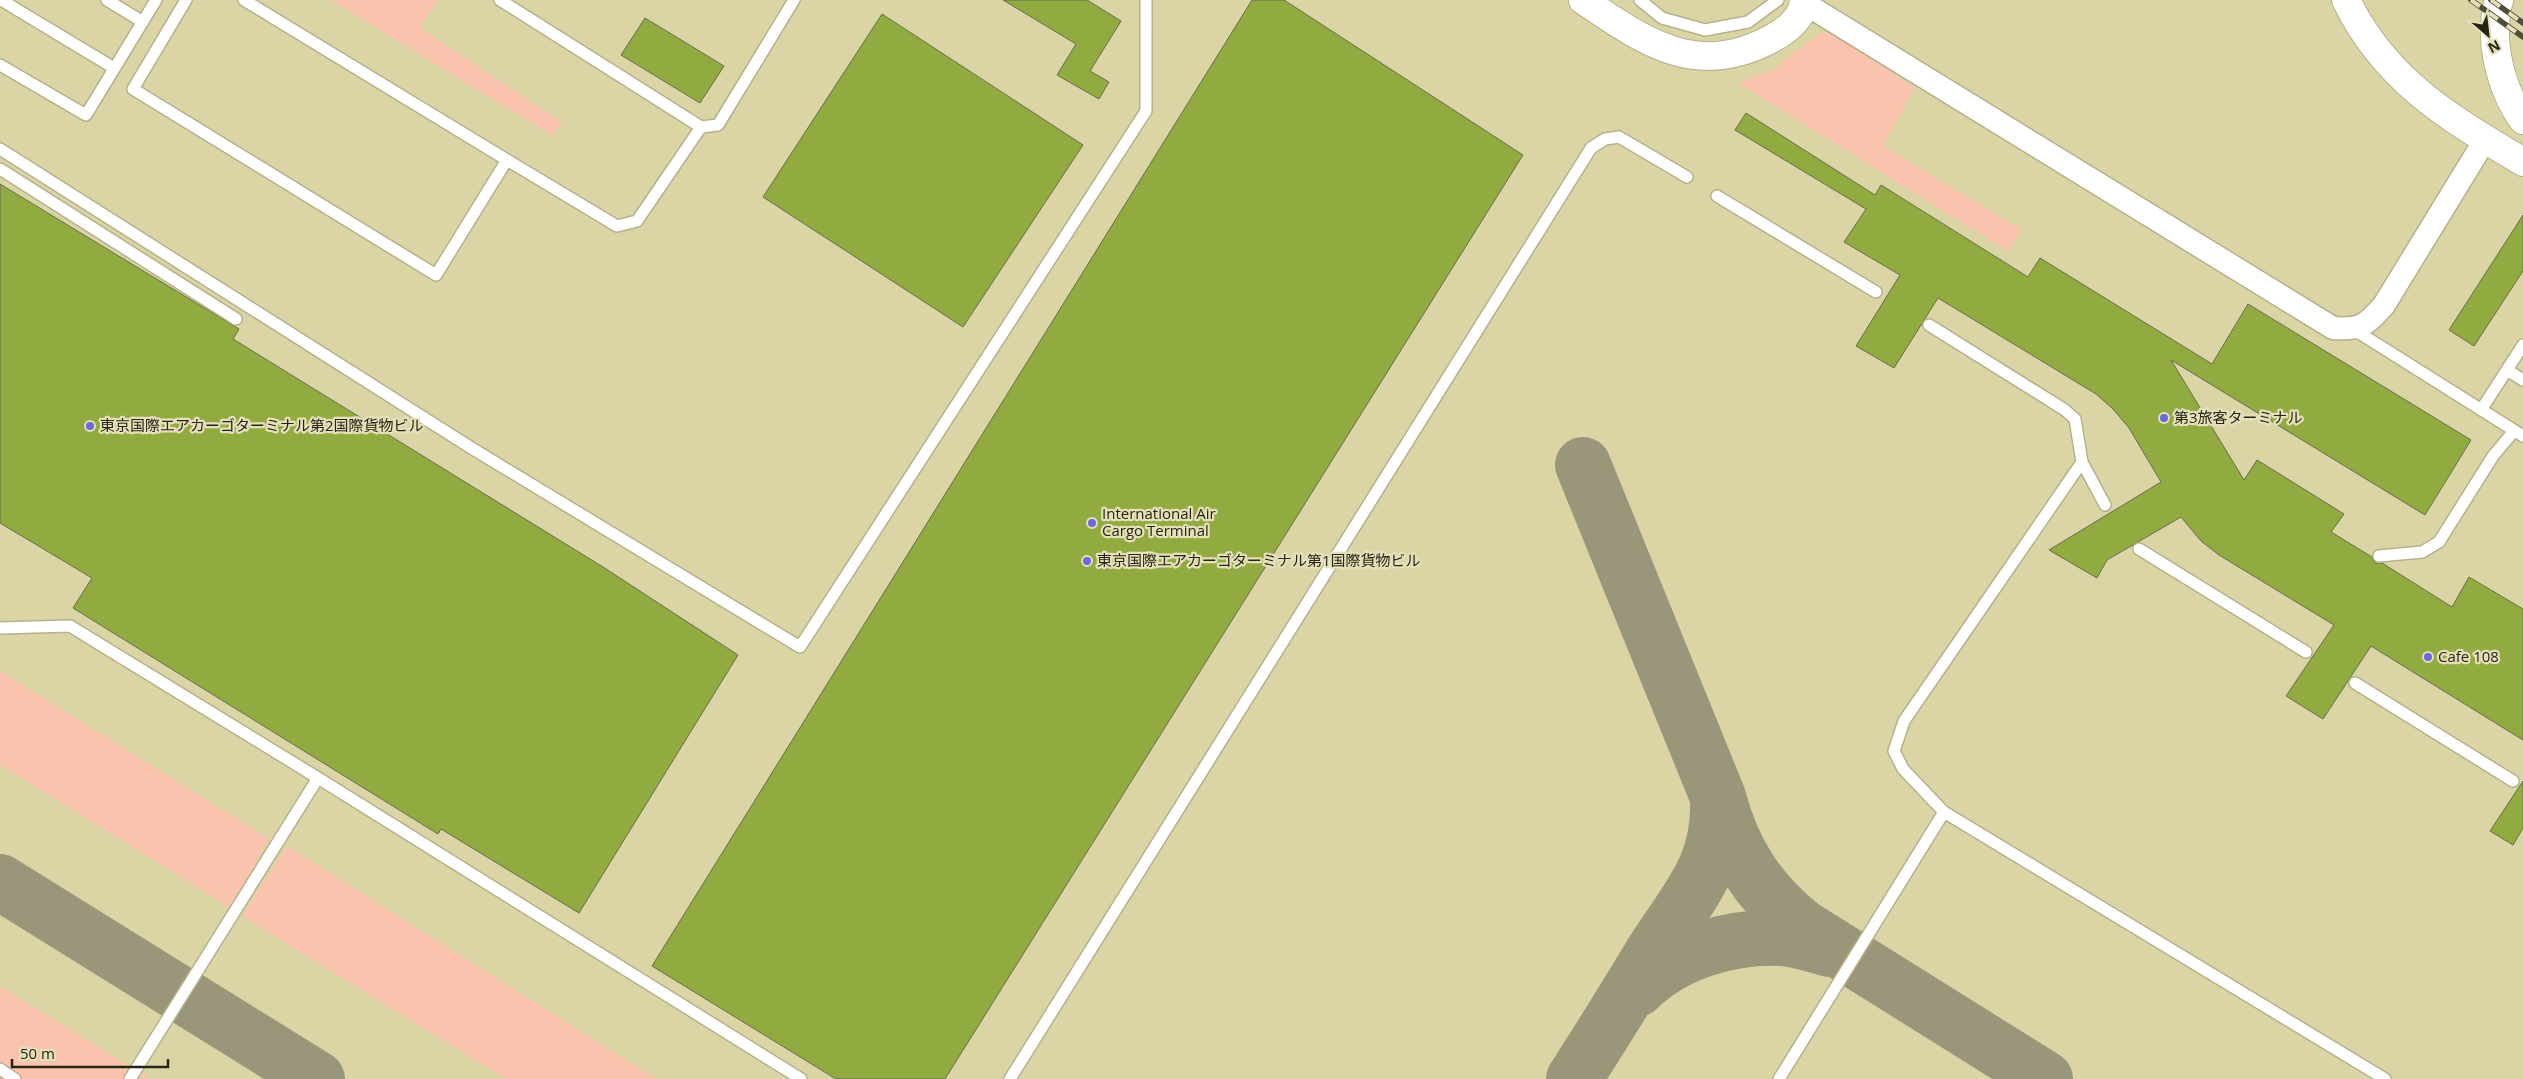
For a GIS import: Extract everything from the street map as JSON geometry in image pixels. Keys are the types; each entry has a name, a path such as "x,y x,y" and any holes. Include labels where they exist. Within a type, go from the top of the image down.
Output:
{"street":[{"path":"1583,0 1646,41 1676,52 1712,57 1750,50 1787,30 1794,1 2333,328 2353,329 2369,323 2384,305 2486,140"},
{"path":"2346,0 2354,17 2382,56 2417,93 2454,120 2523,162"},
{"path":"2500,0 2496,10 2498,56 2503,79 2523,120"}],"lane":[{"path":"1,0 114,68"},
{"path":"107,0 143,22"},
{"path":"0,65 86,115 156,0"},
{"path":"186,0 133,89 436,275 507,160"},
{"path":"244,0 617,226 637,221 701,126"},
{"path":"500,0 701,126 718,125 794,0"},
{"path":"0,149 473,449 800,647 1146,111 1146,0"},
{"path":"1640,0 1662,18 1705,30 1748,22 1794,1"},
{"path":"1010,1079 1591,148 1605,139 1618,137 1687,177"},
{"path":"0,169 236,319"},
{"path":"1717,196 1876,292"},
{"path":"1929,325 2075,418 2082,462 2105,505"},
{"path":"2353,329 2518,433 2493,456 2439,542 2422,552 2379,556"},
{"path":"2481,410 2523,345"},
{"path":"2507,370 2523,380"},
{"path":"2082,462 1904,721 1894,751 1903,769 1944,812 2385,1079"},
{"path":"2139,548 2306,652"},
{"path":"0,628 70,626 801,1079"},
{"path":"2356,683 2514,781"},
{"path":"130,1079 318,778"},
{"path":"1779,1079 1944,812"},
{"path":"0,1070 15,1079"}],"shaded area":[{"path":"0,0 2523,0 2523,1079 0,1079"},
{"path":"331,0 437,0 420,28 562,122 553,136"},
{"path":"1820,33 1834,34 1914,88 1883,146 2022,230 2008,251 1738,83 1772,70"},
{"path":"0,671 269,839 231,908 0,765"},
{"path":"287,846 656,1079 506,1079 242,916"},
{"path":"0,986 150,1079 0,1079"}],"building":[{"path":"1003,0 1087,0 1121,21 1090,71 1109,82 1099,99 1057,75 1076,44"},
{"name":"東京国際エアカーゴターミナル第1国際貨物ビル","path":"1252,0 1284,0 1523,155 945,1079 836,1079 652,966"},
{"path":"882,14 1083,145 963,327 763,197"},
{"path":"645,18 724,66 700,103 621,55"},
{"name":"第3旅客ターミナル","path":"1746,113 1875,195 1881,185 2028,277 2040,258 2212,364 2248,304 2471,440 2425,515 2171,360 2244,480 2257,460 2344,514 2331,532 2372,557 2375,563 2382,563 2452,607 2469,577 2523,609 2523,740 2371,646 2323,719 2286,696 2334,625 2219,555 2201,541 2181,517 2107,560 2097,578 2049,550 2161,482 2129,428 2113,409 2096,394 1938,298 1894,368 1856,346 1900,275 1844,242 1866,209 1735,130"},
{"path":"0,184 239,329 233,339 603,567 738,655 579,913 441,829 438,834 73,608 92,578 0,523"},
{"path":"2523,215 2523,271 2474,346 2449,330"},
{"path":"2523,781 2523,828 2513,845 2490,831"}],"taxiway":[{"path":"1583,465 1718,797 1731,835 1739,853 1760,885 1772,900 1802,927 2045,1079"},
{"path":"1574,1079 1699,881 1708,863 1714,844 1718,798"},
{"path":"0,882 317,1079"},
{"path":"1637,989 1652,976 1685,956 1723,944 1762,938 1782,938 1830,949"}],"railway":[{"path":"2471,0 2523,37"},
{"path":"2491,0 2523,23"}],"place":[{"name":"第3旅客ターミナル","path":"2164,418"},
{"name":"東京国際エアカーゴターミナル第2国際貨物ビル","path":"90,426"},
{"name":"International Air Cargo Terminal","path":"1092,523"},
{"name":"東京国際エアカーゴターミナル第1国際貨物ビル","path":"1087,561"},
{"name":"Cafe 108","path":"2428,657"}]}
